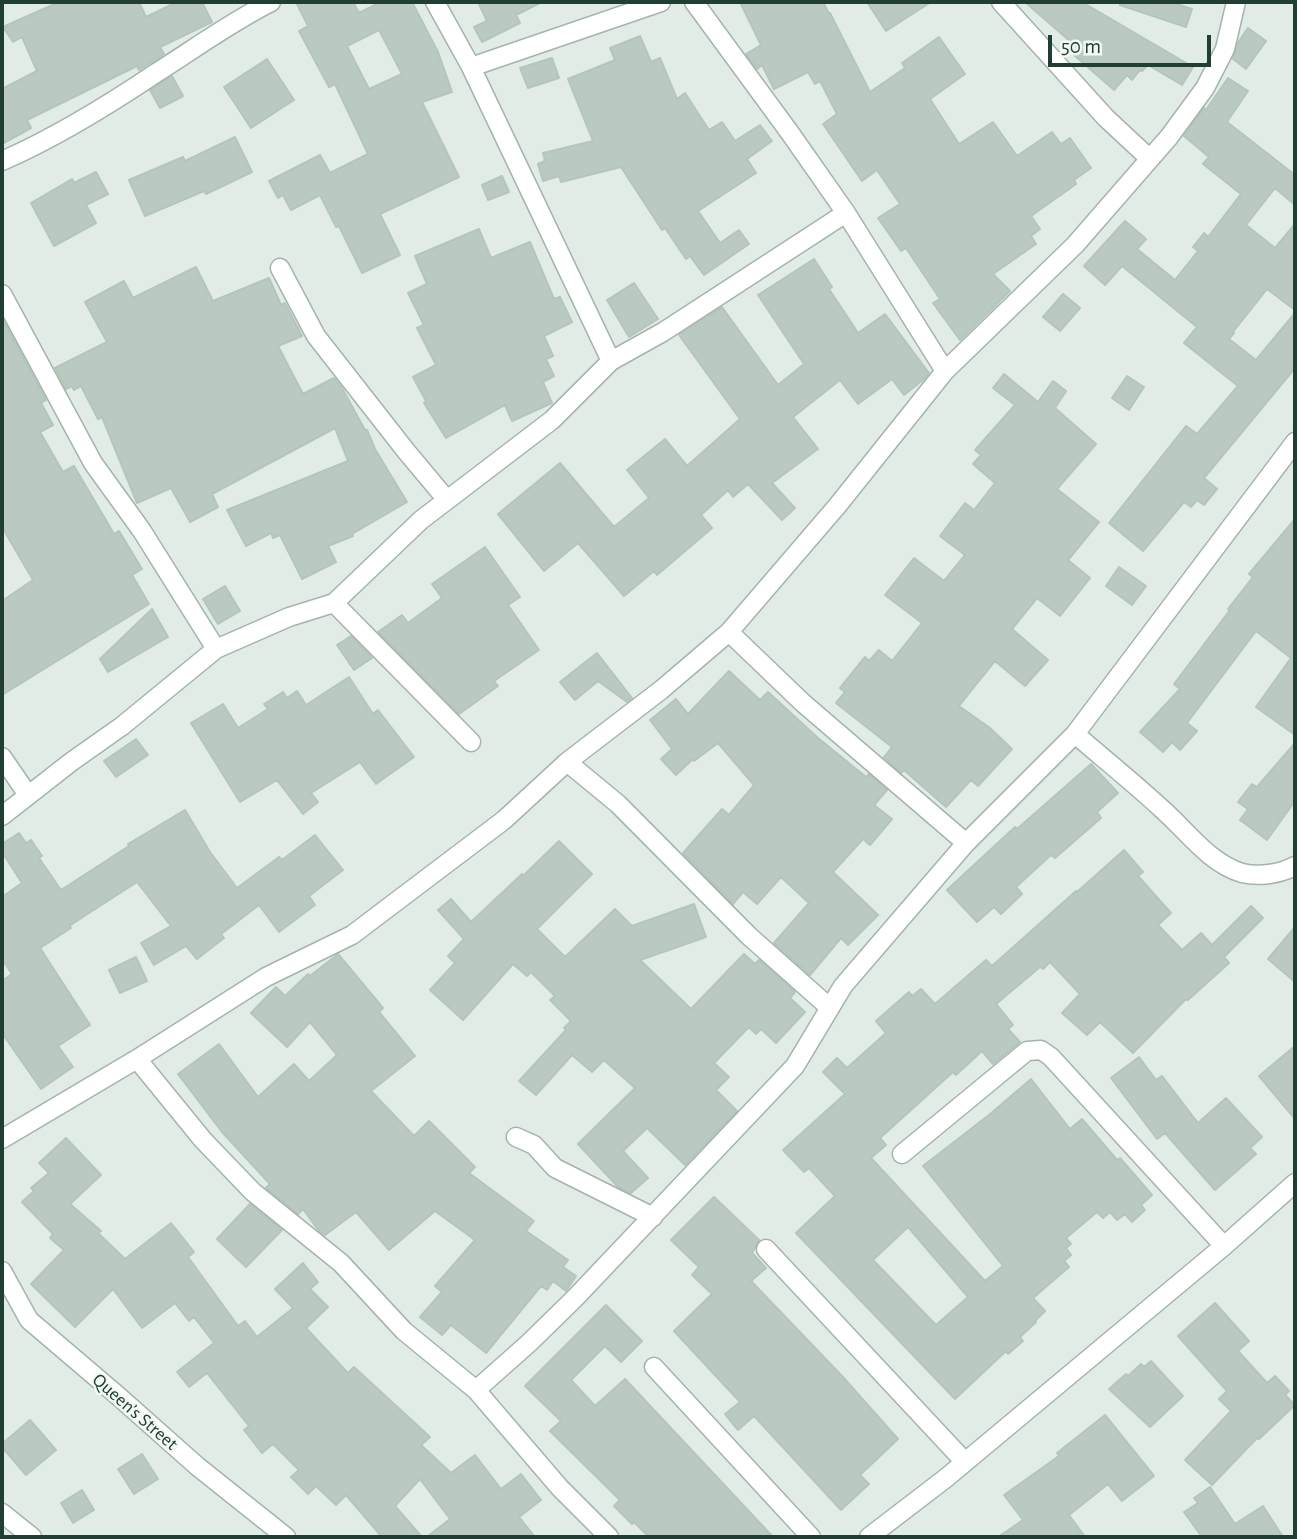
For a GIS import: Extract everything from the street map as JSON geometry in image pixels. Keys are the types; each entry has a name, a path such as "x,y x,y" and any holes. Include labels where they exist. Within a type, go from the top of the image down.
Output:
{"street":[{"path":"2,161 85,119 204,41 271,2"},
{"path":"435,2 471,67 611,361"},
{"path":"471,67 661,2"},
{"path":"694,2 846,213 945,371"},
{"path":"1001,2 1106,118 1150,159"},
{"path":"2,1139 266,977 352,935 504,820 567,762 661,690 729,632 838,505 945,371 1076,245 1169,137 1205,88 1225,49 1236,2"},
{"path":"2,816 122,726 216,649 289,617 334,603 421,520 552,420 611,361 663,332 846,213"},
{"path":"280,268 316,336 447,500"},
{"path":"2,295 93,463 142,531 216,649"},
{"path":"476,1390 548,1325 795,1066 843,986 966,843 1075,734 1295,443"},
{"path":"334,603 471,742"},
{"path":"729,632 803,703 966,843"},
{"path":"1075,734 1165,811 1208,854 1227,867 1243,873 1262,875 1295,866"},
{"path":"2,757 28,795"},
{"path":"567,762 618,804 749,936 830,1008"},
{"path":"902,1154 1027,1051 1041,1050 1051,1057 1224,1245"},
{"path":"136,1059 203,1140 253,1192 341,1263 404,1331 476,1390 560,1488 609,1537"},
{"path":"516,1137 534,1145 555,1168 653,1217"},
{"path":"869,1537 965,1462 1295,1183"},
{"path":"766,1249 965,1462"},
{"name":"Queen’s Street","path":"2,1271 29,1320 197,1466 286,1537"},
{"path":"654,1367 811,1537"},
{"path":"2,1513 32,1537"}],"building":[{"path":"59,2 139,2 146,17 177,2 202,2 212,22 160,47 164,54 139,70 137,66 27,120 31,128 2,144 2,89 37,71 22,37 13,42 3,27"},
{"path":"296,2 353,2 359,13 381,2 412,2 438,52 452,92 422,102 459,177 380,214 400,255 362,273 320,195 291,210 283,195 278,198 269,181 320,155 330,173 368,154 335,84 329,87 299,31 308,26","holes":["379,30 402,74 369,89 347,46"]},
{"path":"478,2 542,2 516,15 520,23 482,42 474,27 487,21"},
{"path":"740,2 823,2 870,92 905,68 902,63 939,37 965,74 930,99 959,144 993,122 1017,156 1052,132 1061,144 1070,138 1091,168 1074,180 1076,184 1031,216 1040,229 1031,236 1036,244 993,274 1010,291 960,340 933,303 940,299 906,248 901,251 878,218 900,204 877,170 862,181 823,124 837,114 820,81 815,84 808,72 774,89 762,65 757,69 746,54 761,45"},
{"path":"867,2 931,2 886,31"},
{"path":"1025,2 1082,2 1193,67 1182,85 1148,65 1132,80 1127,75 1114,90 1074,55 1079,49"},
{"path":"1121,2 1170,2 1192,9 1186,27 1120,5"},
{"path":"1248,28 1266,41 1246,69 1233,59 1239,41"},
{"path":"640,36 651,62 660,58 677,99 685,93 709,130 722,122 735,141 760,125 772,141 747,159 756,173 698,211 720,243 739,230 749,244 704,275 690,256 686,259 665,228 662,230 621,167 561,182 559,176 543,181 538,164 545,161 543,153 593,141 568,79 615,60 610,48"},
{"path":"552,58 559,78 528,88 520,68"},
{"path":"267,59 294,100 251,128 224,87"},
{"path":"172,76 183,96 160,108 150,90"},
{"path":"1228,78 1248,91 1227,122 1295,175 1295,205 1275,188 1246,225 1275,248 1295,224 1295,310 1267,289 1229,339 1256,360 1295,313 1295,368 1204,478 1217,489 1204,505 1197,500 1191,507 1184,502 1143,551 1109,523 1186,426 1197,434 1238,386 1184,343 1197,327 1122,266 1105,285 1084,266 1125,221 1146,239 1137,249 1175,280 1198,251 1193,247 1204,233 1208,237 1241,194 1203,164 1209,157 1184,136"},
{"path":"235,137 252,172 206,194 204,191 145,216 129,180 183,157 185,161"},
{"path":"96,172 108,194 86,205 96,223 54,246 31,203 72,179 74,183"},
{"path":"502,176 509,192 488,200 482,185"},
{"path":"479,229 491,258 530,242 554,299 560,297 572,322 544,336 553,356 546,359 554,376 543,382 552,403 512,421 505,405 446,438 424,403 426,401 413,377 436,365 417,328 424,325 408,293 427,284 415,256"},
{"path":"814,259 832,287 829,289 858,333 885,314 929,373 923,380 904,395 892,379 858,404 840,380 793,417 818,449 772,483 795,508 782,520 748,484 733,497 728,490 701,515 712,528 657,575 654,571 624,596 578,543 544,571 498,514 560,463 614,527 649,498 627,470 665,439 687,466 740,419 679,335 722,307 778,385 804,364 758,295"},
{"path":"196,267 213,301 269,278 281,305 285,303 302,336 278,346 303,394 334,378 407,502 352,534 353,536 328,546 336,562 302,579 280,535 273,538 271,533 246,546 227,510 348,461 335,428 212,494 218,507 190,522 171,488 137,503 102,417 98,419 81,386 74,390 72,386 66,389 55,368 107,342 85,302 124,281 133,298"},
{"path":"634,283 658,319 629,337 607,300"},
{"path":"1063,294 1080,308 1060,331 1043,317"},
{"path":"2,318 46,400 41,403 53,425 40,432 63,472 74,466 114,534 119,531 142,569 132,575 149,604 2,695 2,601 33,580 2,527"},
{"path":"1004,374 1038,402 1053,381 1066,391 1055,408 1096,444 1057,489 1099,522 1068,560 1090,578 1060,616 1037,598 1012,629 1048,660 1025,686 995,661 959,706 990,728 1012,749 978,786 971,780 946,807 904,770 901,773 884,757 892,747 836,703 845,692 840,688 865,657 869,661 879,650 892,661 922,623 885,595 914,558 944,581 965,555 940,536 965,503 974,510 995,483 973,464 981,455 975,450 1015,405 993,388"},
{"path":"1127,376 1144,387 1129,410 1112,398"},
{"path":"1295,519 1295,735 1256,707 1291,658 1256,631 1187,723 1197,731 1180,750 1172,742 1163,752 1140,732 1180,689 1174,684 1253,577 1249,574"},
{"path":"485,547 520,597 508,605 539,650 494,681 498,686 459,714 378,632 402,615 408,623 442,598 432,584"},
{"path":"1119,567 1146,586 1132,605 1106,586"},
{"path":"225,586 240,611 218,624 203,599"},
{"path":"152,609 168,637 108,672 100,659"},
{"path":"351,636 372,658 354,670 337,645"},
{"path":"597,653 632,698 627,702 598,681 575,700 560,682"},
{"path":"729,671 760,700 768,692 818,738 866,777 869,774 887,790 874,805 892,819 870,845 863,839 833,872 878,915 848,945 841,938 810,975 774,943 809,903 781,877 757,904 743,892 733,904 683,853 722,809 729,815 754,785 718,743 694,761 693,759 676,775 661,759 672,749 650,720 676,699 688,714"},
{"path":"349,677 373,714 378,710 414,757 376,784 360,762 311,793 318,802 303,814 277,780 240,802 191,723 223,704 238,728 268,709 264,704 283,692 287,698 297,691 306,705"},
{"path":"136,739 148,755 116,777 104,761"},
{"path":"1295,743 1295,801 1267,840 1240,820 1248,809 1238,802 1252,784 1257,787"},
{"path":"1091,764 1118,793 1097,812 1101,818 1055,858 1051,855 1016,887 1022,894 1001,914 994,907 977,922 947,890 1015,827 1017,829"},
{"path":"185,810 210,852 237,888 279,857 282,860 315,835 343,870 309,896 315,905 279,932 259,905 221,934 224,938 197,959 186,946 154,965 141,943 171,926 137,882 69,926 71,928 40,948 90,1025 58,1046 73,1067 41,1089 2,1033 2,981 12,974 2,959 2,897 22,883 2,852 2,844 19,833 26,843 31,840 42,856 39,858 61,890 129,846 128,844"},
{"path":"559,841 592,874 537,929 565,957 615,909 632,926 694,904 706,937 640,960 691,1009 744,954 755,964 759,960 795,992 790,998 805,1012 776,1043 761,1029 756,1034 749,1027 714,1063 729,1077 716,1090 737,1111 685,1165 647,1128 623,1151 648,1178 631,1193 618,1187 578,1144 635,1088 604,1060 592,1072 572,1055 536,1095 519,1081 566,1030 564,1028 571,1021 550,1000 555,996 531,972 527,976 513,964 463,1020 430,990 455,963 448,956 464,939 438,910 451,899 471,922"},
{"path":"1124,850 1143,872 1138,876 1171,913 1158,925 1182,950 1201,933 1212,945 1251,906 1263,918 1224,957 1229,963 1186,999 1133,1053 1100,1022 1087,1035 1062,1013 1080,994 1050,962 1043,969 1040,967 996,1004 1013,1025 1008,1029 1020,1042 993,1064 982,1051 956,1075 953,1072 880,1138 886,1145 871,1158 985,1281 1003,1266 923,1166 1031,1079 1070,1129 1082,1119 1152,1195 1141,1205 1145,1210 1132,1222 1125,1214 1117,1220 1110,1212 1103,1218 1097,1212 1066,1238 1071,1244 1066,1248 1071,1255 1064,1261 1069,1267 1033,1298 1045,1311 1020,1337 1023,1341 1008,1354 1006,1351 955,1399 796,1233 835,1196 809,1168 804,1172 783,1150 845,1094 823,1072 837,1058 847,1068 886,1033 876,1021 909,992 912,996 921,989 935,1004 986,960 992,966","holes":["908,1227 968,1297 936,1325 873,1260"]},
{"path":"1295,927 1295,982 1268,959"},
{"path":"338,954 383,1008 379,1012 415,1056 371,1091 414,1136 429,1121 475,1167 469,1173 534,1221 526,1231 568,1260 563,1267 576,1276 566,1291 553,1281 547,1290 541,1286 486,1353 451,1325 442,1335 420,1317 442,1292 435,1286 475,1240 435,1211 389,1250 356,1212 325,1235 303,1209 298,1214 266,1188 270,1184 222,1132 178,1074 219,1044 258,1097 294,1064 309,1081 337,1055 310,1022 287,1047 251,1013 276,987 285,996 308,974 310,976"},
{"path":"136,957 147,981 120,993 109,970"},
{"path":"1295,1046 1295,1119 1259,1076"},
{"path":"1139,1057 1156,1080 1162,1076 1198,1123 1226,1098 1262,1137 1250,1148 1256,1154 1215,1190 1165,1133 1157,1139 1111,1078"},
{"path":"66,1138 101,1175 70,1204 101,1231 98,1233 125,1259 171,1223 194,1252 188,1257 238,1326 245,1321 257,1337 293,1308 275,1289 303,1263 318,1282 310,1289 328,1307 306,1328 348,1373 354,1367 430,1437 421,1445 451,1473 475,1455 501,1489 521,1474 541,1500 519,1517 535,1537 427,1537 450,1519 420,1479 395,1506 422,1537 382,1537 346,1495 336,1505 316,1486 308,1494 291,1477 299,1470 273,1444 262,1453 244,1430 249,1426 207,1373 189,1387 177,1372 214,1343 194,1317 189,1321 175,1303 142,1328 113,1289 75,1327 31,1284 64,1250 50,1238 53,1234 22,1202 34,1191 31,1188 49,1173 39,1163"},
{"path":"714,1197 759,1240 752,1253 766,1268 751,1281 898,1439 860,1475 869,1484 841,1510 754,1416 738,1430 725,1414 740,1402 674,1331 712,1294 692,1275 699,1267 671,1240"},
{"path":"250,1204 282,1230 246,1267 217,1239"},
{"path":"1215,1303 1249,1341 1238,1351 1267,1383 1275,1376 1289,1391 1285,1395 1295,1405 1257,1438 1212,1485 1185,1460 1231,1411 1219,1399 1227,1391 1178,1336"},
{"path":"606,1305 642,1341 621,1362 605,1346 571,1380 595,1406 625,1379 773,1537 649,1537 614,1506 620,1500 550,1431 561,1421 525,1386"},
{"path":"1151,1361 1183,1396 1150,1427 1109,1389 1141,1364 1144,1367"},
{"path":"1105,1415 1154,1476 1122,1501 1108,1484 1069,1515 1085,1537 998,1537 1023,1520 1004,1495 1059,1456 1057,1453"},
{"path":"30,1420 56,1450 26,1475 2,1444"},
{"path":"142,1454 158,1479 134,1494 118,1469"},
{"path":"1210,1487 1235,1524 1263,1506 1283,1537 1202,1537 1184,1512 1198,1503 1194,1498"},
{"path":"82,1490 94,1510 73,1523 61,1503"}]}
